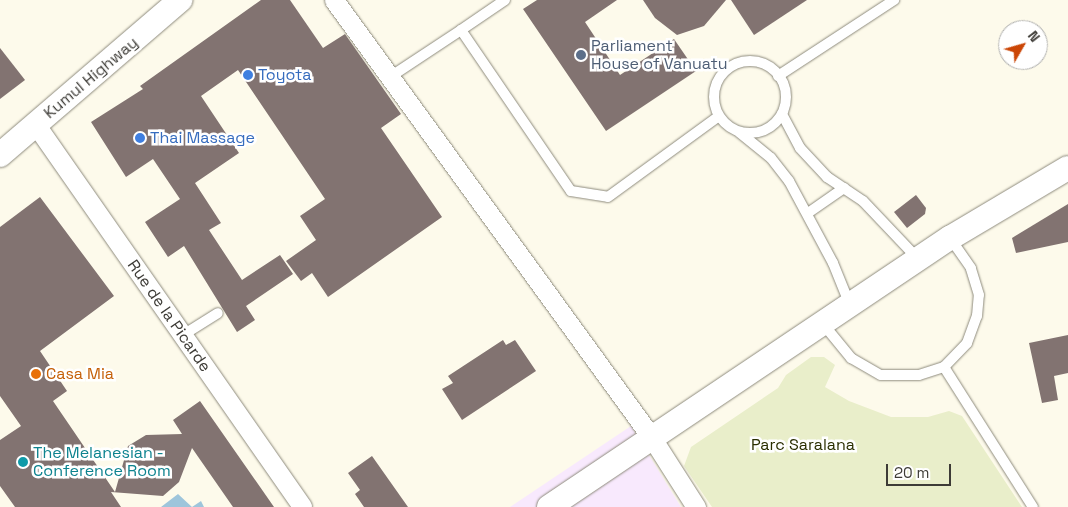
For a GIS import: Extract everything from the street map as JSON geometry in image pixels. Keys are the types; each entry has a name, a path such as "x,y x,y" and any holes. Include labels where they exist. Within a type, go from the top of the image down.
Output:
{"street":[{"name":"Kumul Highway","path":"0,155 180,0"},
{"path":"334,0 652,438 696,507"},
{"name":"Rue de la Picarde","path":"36,125 302,507"},
{"path":"549,507 824,325 950,238 1068,168"}],"lane":[{"path":"390,76 506,0"},
{"path":"778,76 894,0"},
{"path":"461,30 571,191 608,197 719,116"},
{"path":"739,132 758,132 774,124 782,114 786,93 778,76 765,64 749,60 734,64 723,72 714,93 719,116 771,158 808,213 851,306"},
{"path":"782,114 800,148 827,177 863,201 918,260"},
{"path":"808,213 844,188"},
{"path":"824,325 851,358 881,374 919,375 944,367 967,343 977,316 979,295 971,268 950,238"},
{"path":"183,335 218,313"},
{"path":"944,367 1033,507"}],"shaded area":[{"path":"631,426 681,507 510,507"}],"green space":[{"name":"Parc Saralana","path":"811,357 824,357 835,365 825,387 849,401 891,417 928,417 949,411 962,416 1022,507 712,507 684,466 691,447 778,388 786,375"}],"water":[{"path":"178,494 192,507 161,507"},
{"path":"201,501 204,507 192,507"}],"building":[{"path":"261,0 290,0 323,48 345,34 401,114 381,128 442,217 328,297 312,273 301,281 286,261 316,240 300,216 325,199 238,70 201,96 239,153 195,183 221,223 209,230 242,280 280,255 293,274 246,306 255,320 237,332 184,246 168,257 145,222 180,199 153,159 126,177 91,122 143,89 140,86"},
{"name":"Parliament House of Vanuatu","path":"537,0 617,0 585,22 620,75 674,39 696,71 606,131 523,9"},
{"path":"643,0 726,0 704,26 677,35 655,18"},
{"name":"Parliament House of Vanuatu","path":"731,0 807,0 754,35"},
{"path":"0,48 25,80 0,99"},
{"path":"916,195 926,208 925,214 907,228 894,212"},
{"path":"40,197 114,296 40,351 67,391 53,401 115,492 128,446 146,435 182,434 173,420 200,401 274,507 233,507 192,448 179,482 163,496 111,492 121,507 15,507 0,486 0,440 21,426 0,396 0,227"},
{"path":"1068,204 1068,242 1016,253 1012,238"},
{"path":"1068,335 1068,373 1054,376 1058,400 1042,403 1029,343"},
{"path":"503,340 506,345 515,340 536,371 462,420 442,389 453,383 448,376"},
{"path":"372,456 408,507 364,507 355,494 360,490 348,473"}],"place":[{"name":"Parliament House of Vanuatu","path":"581,55"},
{"name":"Toyota","path":"248,75"},
{"name":"Thai Massage","path":"140,138"},
{"name":"Casa Mia","path":"36,374"},
{"name":"The Melanesian - Conference Room","path":"23,462"}]}
